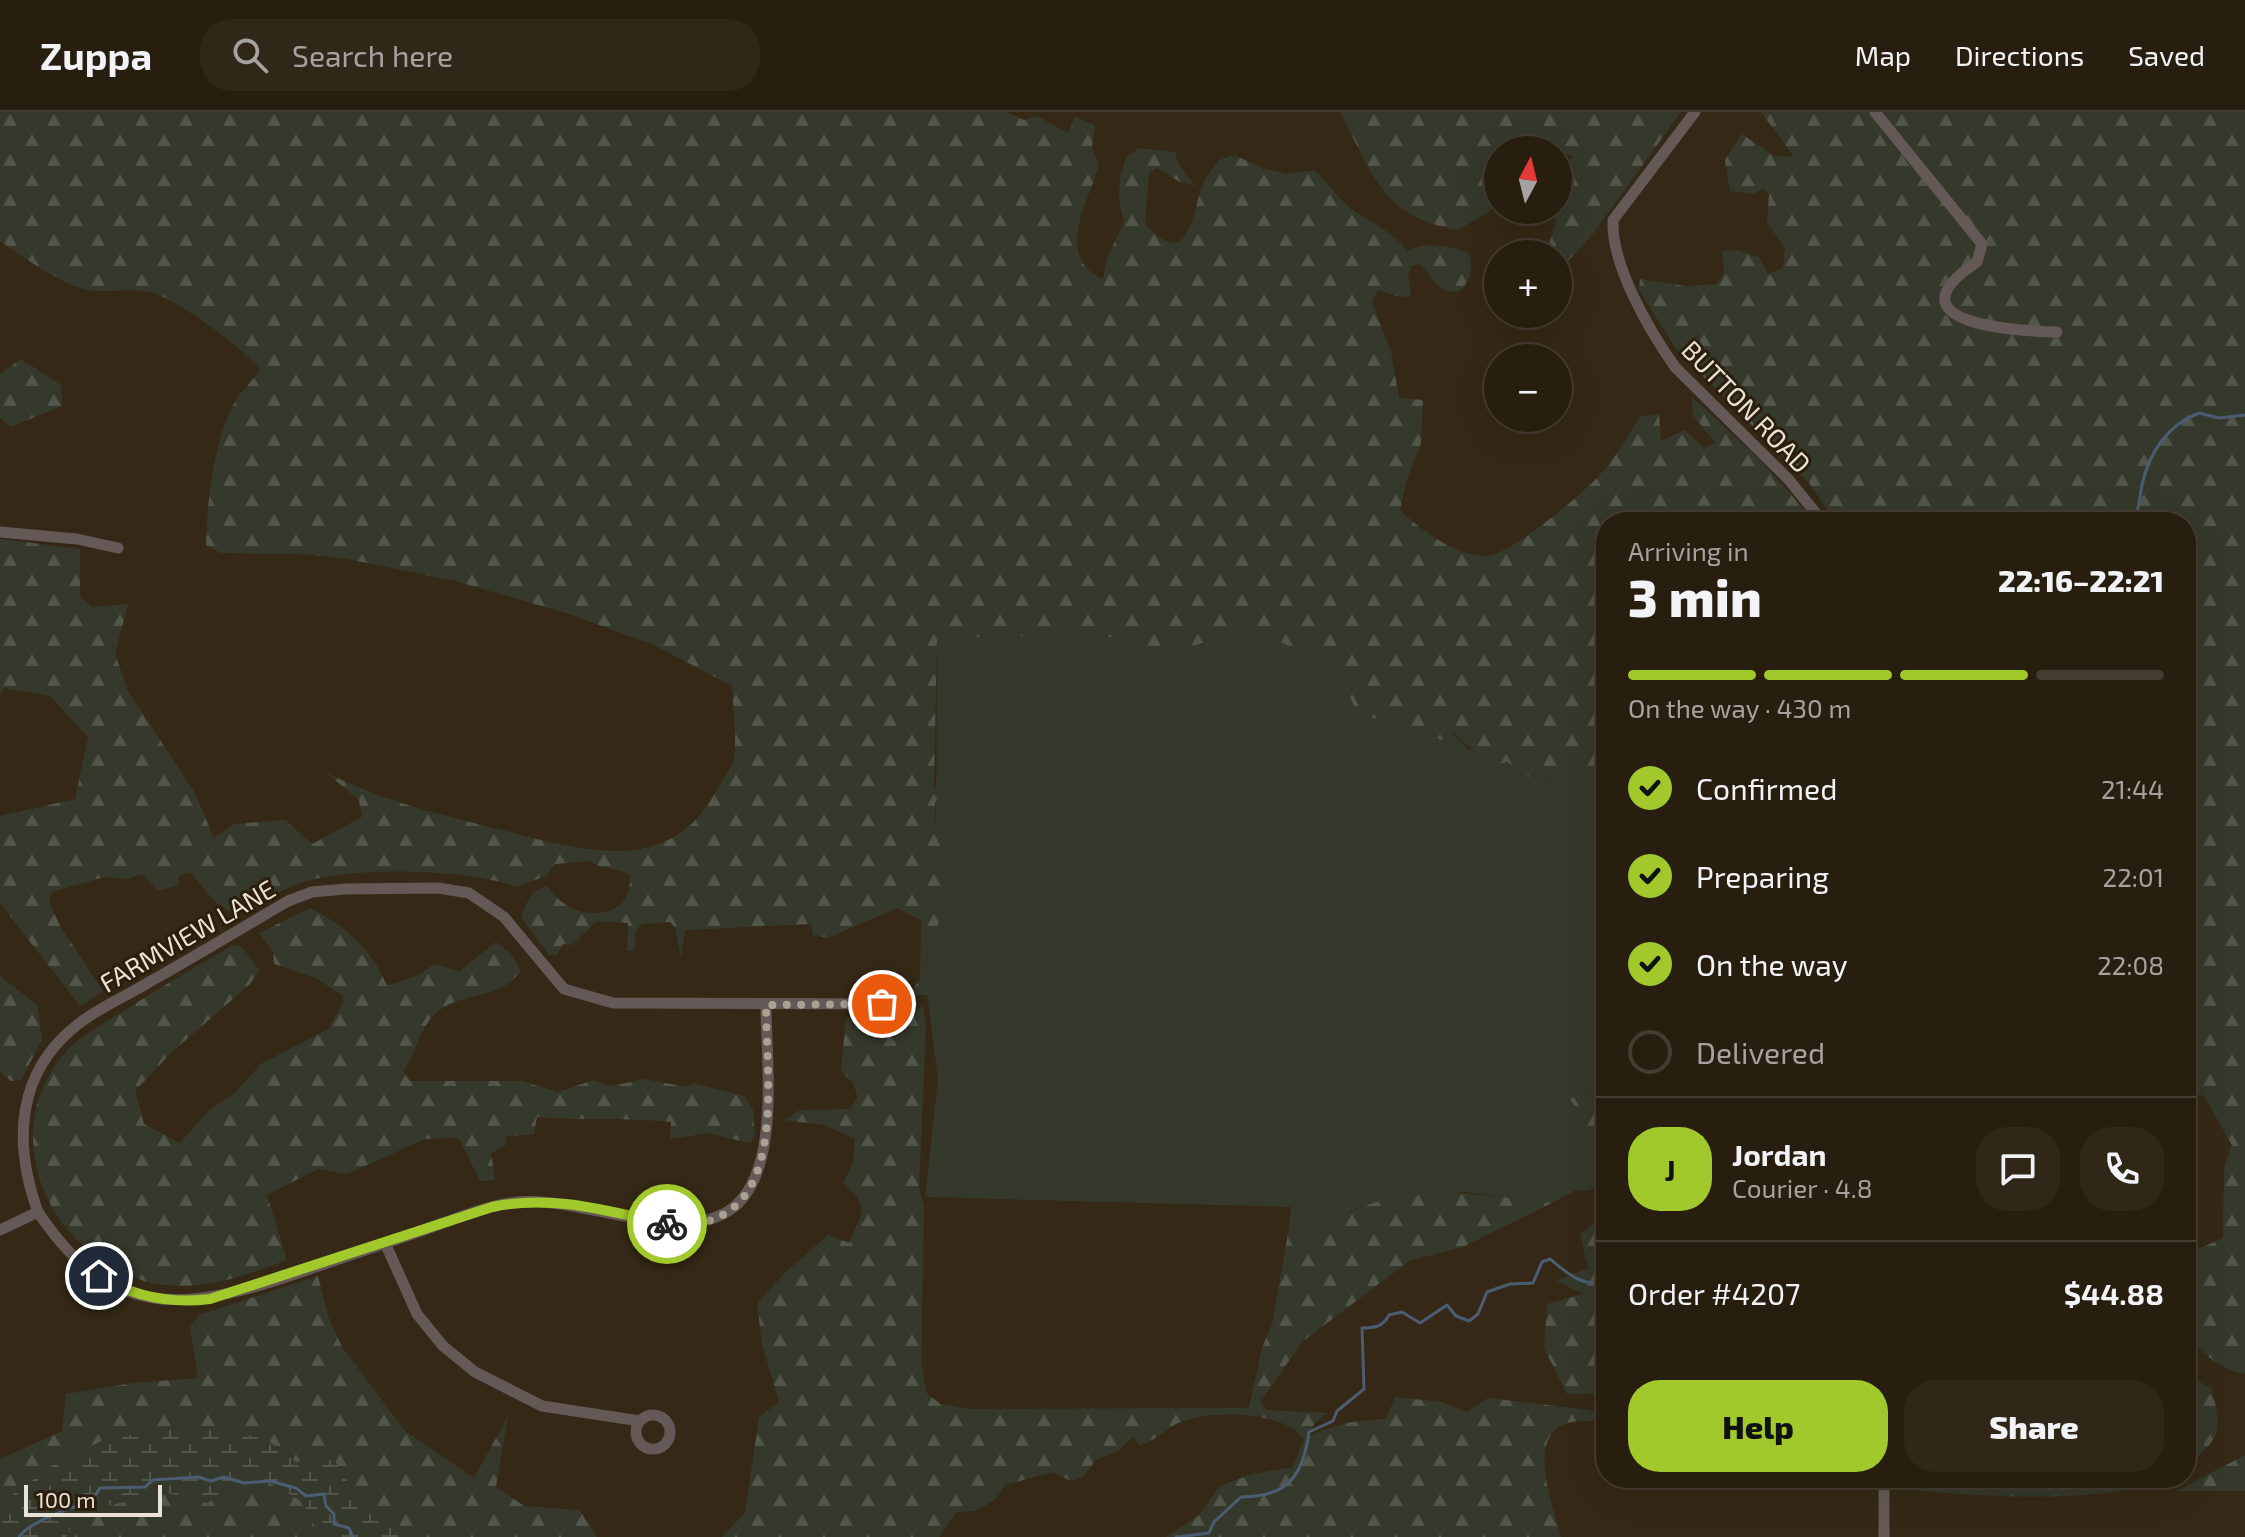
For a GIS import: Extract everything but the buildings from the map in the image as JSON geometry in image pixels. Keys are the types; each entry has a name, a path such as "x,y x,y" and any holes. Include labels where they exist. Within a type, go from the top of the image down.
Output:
{"street":[{"name":"BUTTON ROAD","path":"1695,112 1613,220 1616,257 1660,346 1675,367 1789,480 1815,512"},
{"path":"1875,112 1982,244 1977,262 1954,278 1945,294 1946,305 1954,316 2002,330 2057,332"},
{"path":"0,532 77,539 118,548"},
{"name":"FARMVIEW LANE","path":"766,1005 763,1163 743,1198 721,1216 682,1225 571,1203 529,1201 492,1207 246,1290 210,1299 171,1301 134,1293 99,1276 62,1246 38,1212 27,1177 22,1126 27,1094 43,1059 88,1018 288,901 312,892 438,888 469,893 504,917 564,989 593,1000 626,1004 911,1004"},
{"path":"0,1230 38,1212"},
{"path":"385,1243 417,1314 443,1346 475,1372 501,1388 542,1406 640,1421"},
{"path":"1884,1488 1884,1537"}],"green space":[{"path":"0,112 1006,112 1024,120 1037,116 1068,133 1075,117 1095,125 1092,148 1099,165 1078,227 1077,243 1080,257 1088,269 1103,279 1107,258 1124,222 1119,200 1120,177 1126,158 1139,148 1175,152 1178,163 1195,186 1178,181 1157,168 1149,173 1145,224 1171,242 1180,241 1186,234 1208,175 1219,160 1234,155 1265,169 1288,174 1314,170 1343,202 1388,232 1407,251 1438,246 1469,253 1470,274 1458,292 1439,286 1419,264 1411,266 1408,275 1411,296 1400,297 1378,290 1372,301 1391,352 1399,398 1423,400 1421,443 1407,479 1400,510 1442,542 1480,556 1492,555 1516,543 1597,478 1620,449 1639,417 1659,414 1661,441 1684,430 1705,448 1715,443 1693,415 1691,396 1759,459 1807,512 1596,512 1596,766 1563,771 1538,783 1507,762 1490,766 1453,732 1442,740 1356,712 1339,668 1259,633 1242,632 1166,653 1129,647 1123,639 1093,635 937,638 934,785 941,792 935,803 936,834 952,882 924,968 928,995 908,995 920,979 921,920 897,908 828,938 813,935 811,924 685,930 681,957 675,928 670,922 642,924 636,931 634,951 627,951 628,923 597,921 572,945 563,944 557,955 549,955 521,918 533,894 547,886 567,906 592,913 612,910 626,897 630,876 590,861 555,864 546,876 517,887 441,873 380,872 325,877 287,889 238,916 216,903 190,872 179,876 178,885 158,891 142,874 127,879 104,877 52,892 49,901 60,926 103,991 80,1006 0,903 0,816 75,799 88,737 50,696 3,688 0,696 0,539 80,549 80,596 92,607 128,604 115,654 128,691 195,793 214,838 234,824 285,820 312,844 362,817 359,800 325,772 367,791 410,805 559,844 619,851 647,847 673,837 696,819 731,767 735,741 732,686 654,645 569,614 455,581 347,559 303,554 221,553 206,545 210,489 217,450 237,398 260,369 208,324 161,296 141,291 81,288 49,274 0,241"},
{"path":"1340,112 1681,112 1592,235 1572,257 1572,240 1550,240 1555,224 1572,224 1572,136 1484,136 1484,214 1458,230 1412,215 1395,203 1371,172"},
{"path":"1761,112 2245,112 2245,1374 2212,1360 2196,1345 2196,1250 2223,1238 2224,1168 2232,1145 2204,1096 2196,1094 2196,512 1829,512 1809,483 1676,349 1639,290 1640,279 1685,286 1717,284 1724,273 1722,251 1737,250 1759,257 1768,274 1783,268 1785,248 1767,222 1769,194 1763,189 1753,194 1730,191 1725,160 1742,134 1774,156 1794,157"},
{"path":"21,359 61,385 62,406 11,427 0,418 0,374"},
{"path":"1242,632 1259,633 1340,668 1356,712 1452,732 1469,750 1506,762 1539,783 1563,771 1596,766 1596,1088 1570,1099 1596,1137 1596,1184 1589,1191 1576,1190 1552,1203 1465,1192 1360,1207 1318,1228 1288,1234 1291,1207 925,1197 938,1079 924,969 951,882 936,834 937,638 1093,635 1123,639 1166,653"},
{"path":"310,908 356,940 374,961 387,986 419,975 434,964 460,971 496,942 511,954 521,971 500,988 454,1002 433,1016 403,1071 410,1081 521,1081 559,1092 593,1080 612,1086 644,1079 687,1087 693,1083 744,1096 753,1109 755,1136 750,1143 706,1133 670,1139 671,1122 537,1117 534,1134 507,1136 505,1146 491,1153 495,1180 480,1181 459,1138 425,1139 347,1174 318,1169 267,1195 287,1260 237,1277 187,1286 147,1282 118,1269 90,1252 67,1229 50,1203 38,1174 33,1143 35,1112 46,1082 64,1054 87,1034 233,945 242,947 259,970 250,984 172,1052 135,1091 144,1124 180,1143 209,1110 235,1093 261,1064 328,1029 343,1003 343,996 316,978 274,964 273,951 259,933"},
{"path":"0,976 37,1005 42,1040 21,1080 11,1081 0,1072"},
{"path":"923,1004 926,1028 919,1187 924,1206 921,1363 927,1394 941,1404 968,1409 1249,1408 1262,1348 1272,1324 1288,1234 1402,1196 1445,1193 1552,1203 1463,1247 1409,1261 1302,1342 1261,1401 1266,1410 1327,1413 1315,1423 1306,1438 1345,1424 1386,1419 1395,1397 1442,1402 1467,1412 1488,1398 1596,1411 1596,1421 1568,1423 1555,1430 1547,1442 1545,1474 1561,1537 1166,1537 1198,1516 1220,1486 1252,1474 1293,1467 1304,1440 1294,1430 1261,1417 1220,1415 1183,1421 1139,1446 1134,1436 1117,1452 1096,1460 1083,1477 1071,1481 1053,1472 1005,1485 996,1499 976,1511 957,1512 939,1537 722,1537 745,1513 759,1417 779,1402 762,1344 757,1303 828,1235 849,1243 861,1210 857,1198 843,1183 853,1164 855,1139 824,1125 784,1120 800,1110 849,1109 858,1098 853,1083 841,1071 846,1017 894,1037"},
{"path":"1596,1088 1596,1137 1594,1136 1570,1099"},
{"path":"1596,1222 1596,1394 1567,1394 1544,1348 1547,1304 1583,1294 1557,1281 1588,1268 1580,1234"},
{"path":"318,1276 329,1319 342,1347 405,1431 474,1478 508,1416 496,1487 524,1506 580,1510 597,1537 406,1537 362,1504 334,1460 296,1462 263,1437 178,1426 106,1439 51,1466 0,1504 0,1459 62,1431 66,1394 133,1383 198,1378 190,1328 199,1315"},
{"path":"2196,1380 2212,1389 2217,1415 2216,1433 2196,1457"},
{"path":"178,1426 263,1437 296,1462 334,1460 362,1504 406,1537 320,1537 302,1501 254,1474 207,1503 164,1492 78,1513 66,1537 0,1537 0,1504 51,1466 106,1439"},
{"path":"2245,1455 2245,1491 2177,1491 2196,1488 2196,1481"},
{"path":"254,1474 302,1501 320,1537 66,1537 78,1513 164,1492 207,1503"},
{"path":"2134,1488 2107,1493 2037,1497 1902,1489"}],"waterway":[{"path":"2137,512 2149,462 2169,433 2199,413 2219,418 2245,415"},
{"path":"1177,1537 1209,1533 1214,1522 1241,1497 1270,1493 1290,1481 1302,1461 1309,1432 1333,1421 1337,1411 1364,1389 1362,1328 1378,1326 1389,1315 1402,1312 1420,1323 1447,1305 1456,1316 1469,1321 1478,1314 1487,1292 1510,1284 1533,1283 1542,1262 1550,1259 1582,1281 1596,1283"},
{"path":"19,1537 42,1520 92,1500 100,1488 145,1487 153,1480 198,1477 211,1481 224,1477 244,1483 270,1481 296,1488 306,1496 324,1494 326,1506 334,1514 334,1524 349,1528 353,1537"}],"way so far":[{"path":"667,1224 697,1224 721,1216 743,1198 759,1175 766,1135 766,1005 882,1004"}],"route":[{"path":"99,1276 149,1297 190,1302 210,1299 246,1290 492,1207 529,1201 571,1203 667,1224"}]}
